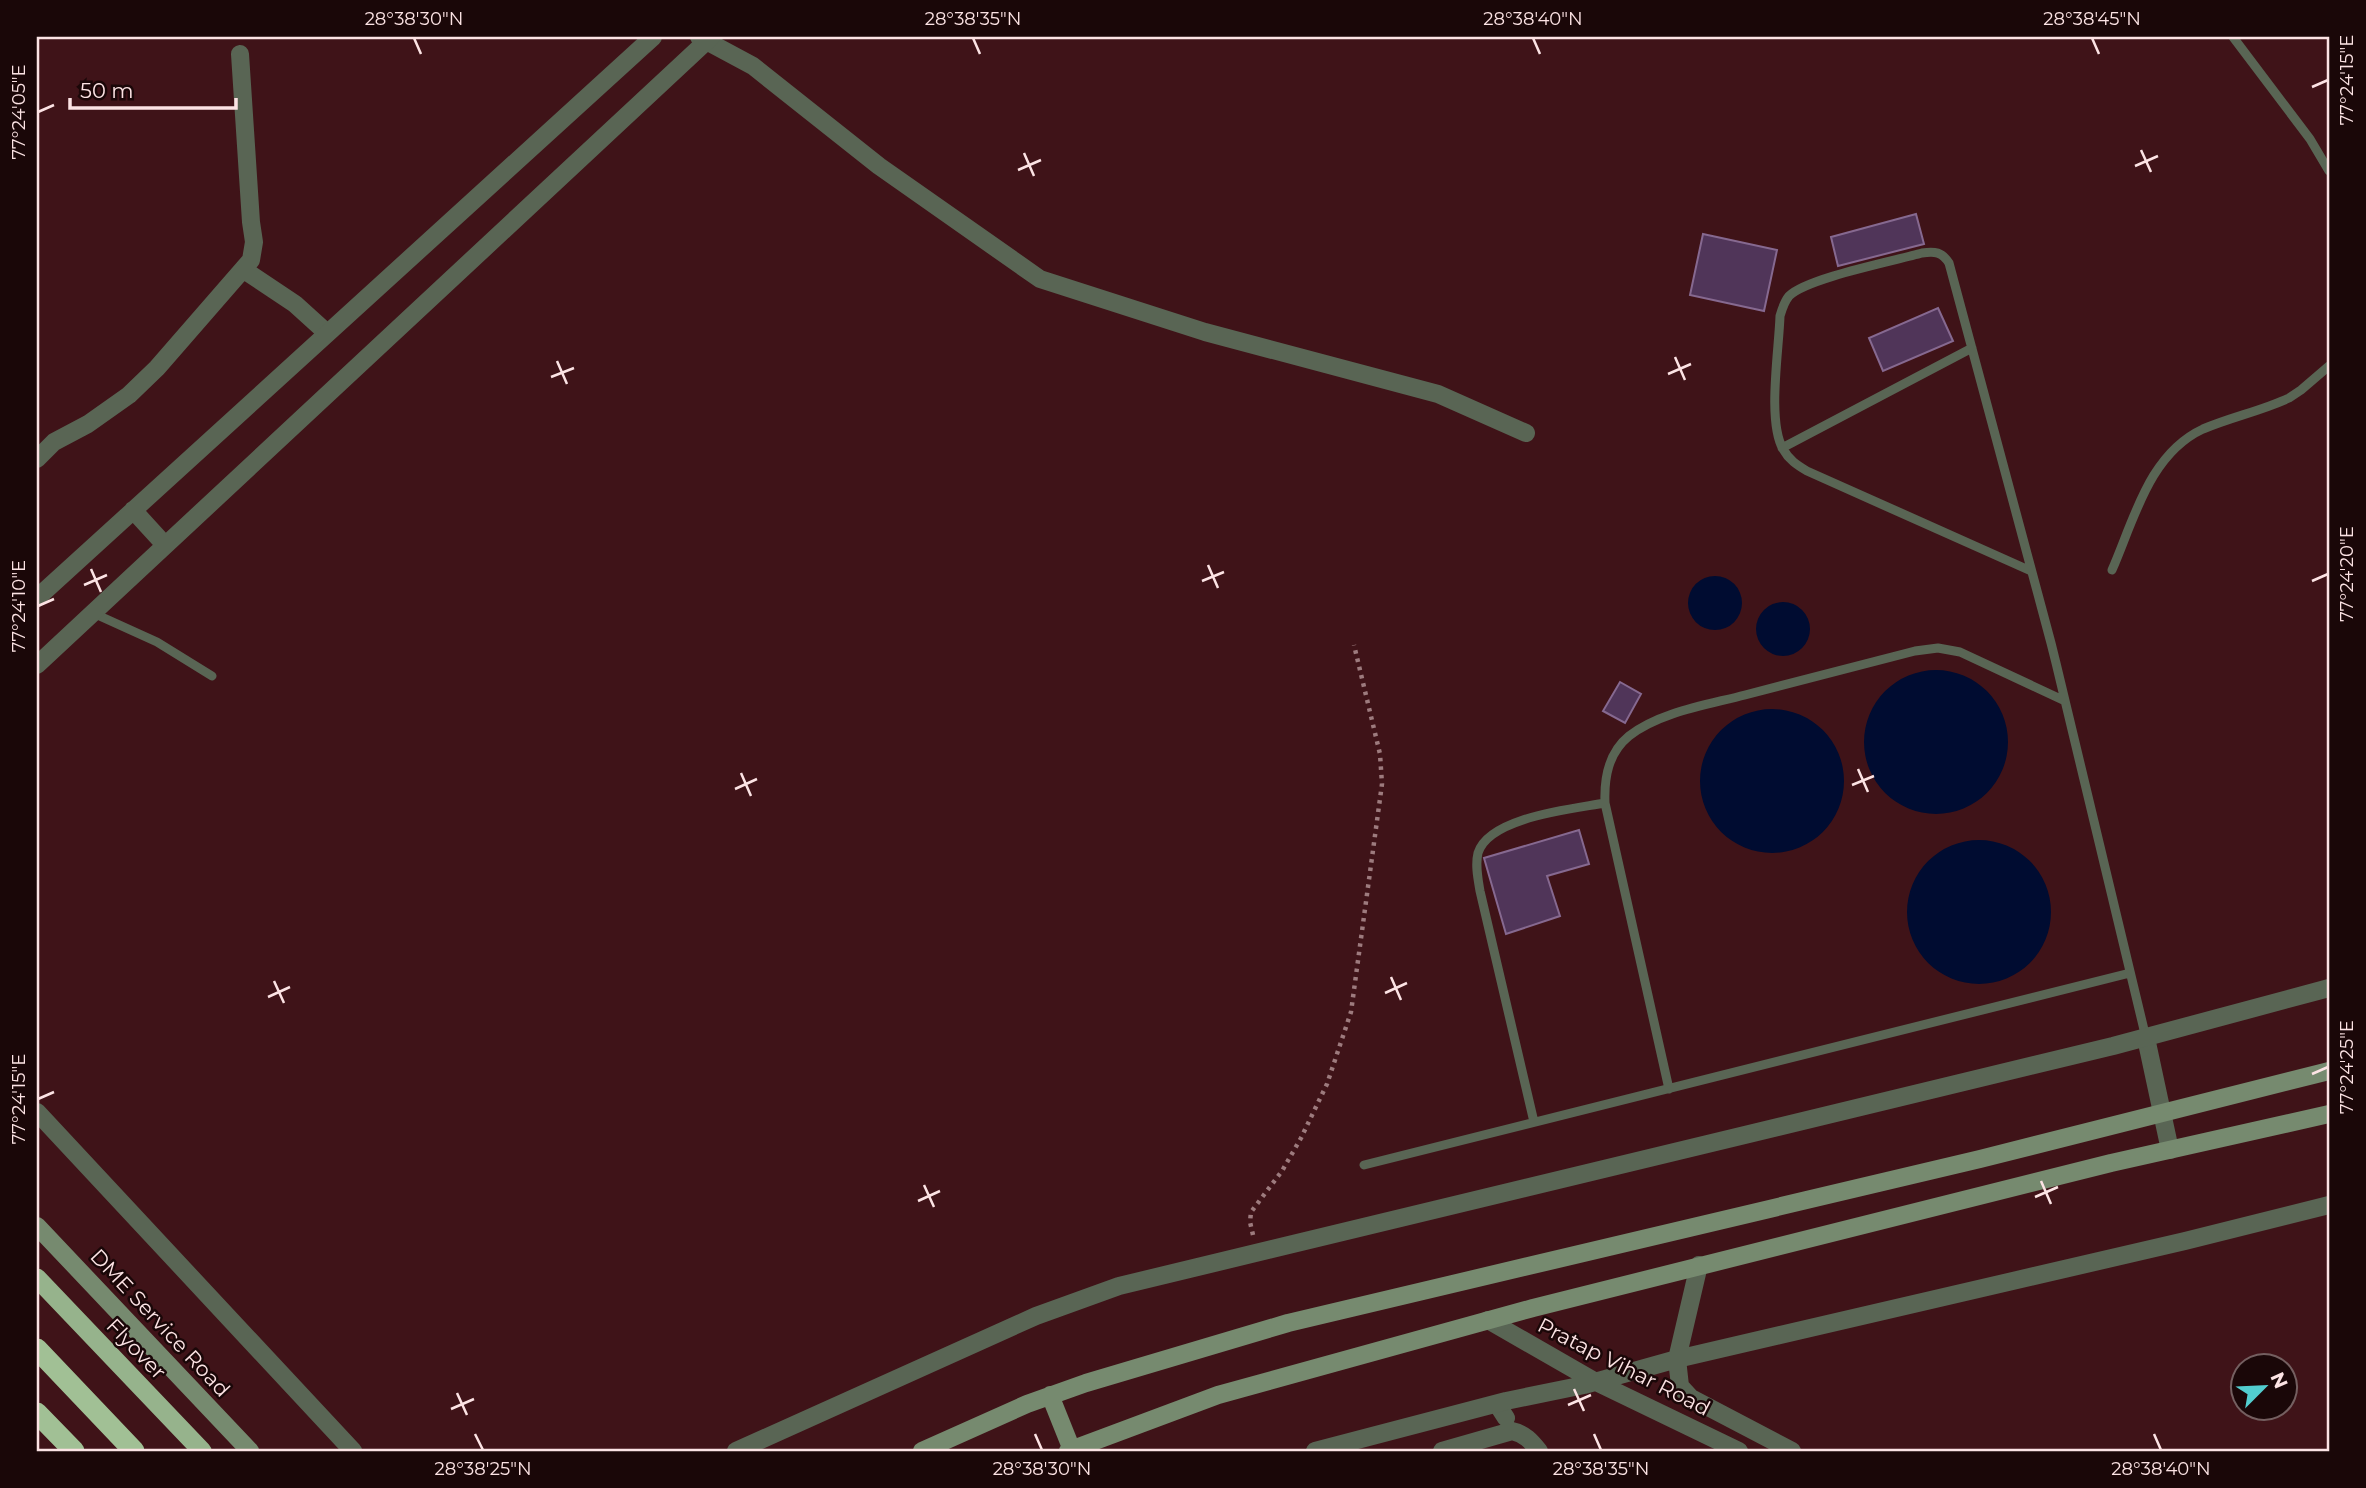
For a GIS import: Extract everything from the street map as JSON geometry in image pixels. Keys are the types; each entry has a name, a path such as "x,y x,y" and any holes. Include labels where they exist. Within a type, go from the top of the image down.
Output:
{"highway":[{"name":"Flyover","path":"37,1278 202,1451"},
{"path":"37,1349 134,1451"},
{"path":"37,1413 74,1451"}],"main road":[{"path":"922,1451 1086,1382 1288,1323 1980,1159 2329,1071"},
{"path":"1050,1395 1070,1450 1218,1395 1488,1320 1699,1265 2329,1114"},
{"name":"DME Service Road","path":"37,1226 250,1451"}],"street":[{"path":"37,598 653,37"},
{"path":"37,665 671,74 705,38 753,66 879,166 1040,279 1205,331 1438,394 1526,433"},
{"path":"37,459 54,442 88,424 129,395 157,368 251,260 254,242 240,54"},
{"path":"244,270 295,304 327,333"},
{"path":"134,510 165,545"},
{"path":"737,1451 1036,1316 1119,1286 2146,1038 2329,988"},
{"path":"2146,1038 2170,1150"},
{"path":"37,1112 353,1451"},
{"path":"1442,1451 1505,1418 1596,1382 1677,1359 2186,1241 2329,1205"},
{"name":"Pratap Vihar Road","path":"1699,1265 1677,1359 1678,1380 1685,1394 1792,1451"},
{"name":"Pratap Vihar Road","path":"1488,1320 1596,1382 1740,1451"},
{"path":"1315,1451 1505,1418"},
{"path":"1505,1418 1539,1451"}],"lane":[{"path":"2233,37 2310,139 2329,171"},
{"path":"2031,571 1807,471 1788,458 1782,448 1775,423 1780,316 1790,296 1827,279 1922,253 1940,253 1950,263 2056,663 2146,1038"},
{"path":"1782,448 1972,348"},
{"path":"2112,570 2147,484 2168,453 2183,440 2202,430 2289,398 2329,366"},
{"path":"93,613 157,642 212,676"},
{"path":"1669,1089 1605,803 1604,782 1616,751 1631,735 1680,712 1915,651 1938,648 1960,652 2065,701"},
{"path":"1534,1122 1480,891 1477,866 1479,851 1486,840 1513,823 1605,803"},
{"path":"1364,1165 2130,973"}],"path":[{"path":"1261,1252 1250,1222 1251,1212 1282,1171 1326,1084 1351,1012 1357,975 1382,784 1380,754 1354,645"}],"water":[{"path":"1715,576 1734,584 1742,603 1734,622 1715,630 1696,622 1688,603 1696,584"},
{"path":"1783,602 1802,610 1810,629 1802,648 1783,656 1764,648 1756,629 1764,610"},
{"path":"1936,670 1964,676 1987,691 2002,714 2008,742 2002,770 1987,793 1964,808 1936,814 1908,808 1885,793 1870,770 1864,742 1870,714 1885,691 1908,676"},
{"path":"1772,709 1800,715 1823,730 1838,753 1844,781 1838,809 1823,832 1800,847 1772,853 1744,847 1721,832 1706,809 1700,781 1706,753 1721,730 1744,715"},
{"path":"1979,840 2007,846 2030,861 2045,884 2051,912 2045,940 2030,963 2007,978 1979,984 1951,978 1928,963 1913,940 1907,912 1913,884 1928,861 1951,846"}],"building":[{"path":"1916,214 1924,244 1838,266 1831,237"},
{"path":"1703,234 1777,250 1764,311 1690,295"},
{"path":"1938,308 1953,341 1883,371 1869,338"},
{"path":"1620,682 1641,694 1625,723 1603,711"},
{"path":"1579,830 1589,864 1547,876 1560,916 1506,934 1484,858"}]}
